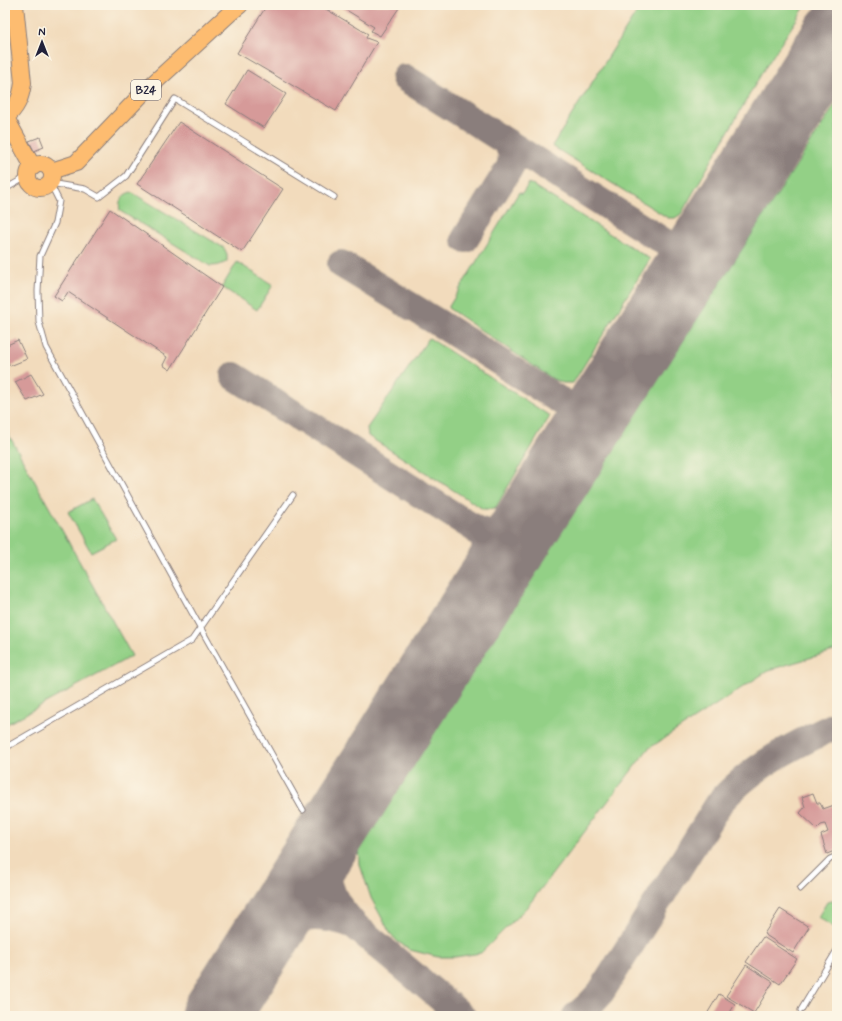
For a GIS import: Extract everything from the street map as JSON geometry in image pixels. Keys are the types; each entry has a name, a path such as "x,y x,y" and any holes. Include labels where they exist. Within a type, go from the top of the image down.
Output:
{"main road":[{"path":"5,118 15,109 21,96 22,89 15,5"},
{"name":"B24","path":"5,118 30,171 30,184 38,188 42,188 50,177 76,163 143,93 240,5"},
{"path":"30,171 40,164 44,165 50,177"}],"lane":[{"path":"50,177 85,189 99,197 126,176 175,99 334,197"},
{"path":"5,189 30,171"},
{"path":"50,177 59,201 55,222 40,256 38,291 39,322 46,347 200,627 303,810"},
{"path":"5,748 192,640 293,495"},
{"path":"800,889 830,859 837,856"},
{"path":"801,1010 837,950"}],"green space":[{"path":"641,5 806,5 763,71 681,214 675,218 668,218 552,146"},
{"path":"837,102 837,650 769,670 648,749 527,907 481,953 455,957 438,957 410,950 397,941 390,933 371,898 360,865 359,845"},
{"path":"529,183 650,259 573,383 563,383 553,379 448,308 519,192 522,194"},
{"path":"131,192 224,248 227,254 227,261 219,265 210,266 120,211 119,205 121,199"},
{"path":"237,262 273,285 257,310 222,287"},
{"path":"429,338 550,416 496,507 483,509 368,436 367,428"},
{"path":"5,428 132,656 5,725"},
{"path":"92,499 116,539 91,552 68,512"},
{"path":"827,902 837,902 837,920 833,927 818,917"}],"building":[{"path":"267,5 319,5 368,34 366,38 377,42 336,111 237,53"},
{"path":"338,5 401,5 380,36 371,31 374,27"},
{"path":"247,70 286,94 264,128 226,104"},
{"path":"179,122 283,189 242,252 137,184"},
{"path":"40,137 44,147 34,151 29,141"},
{"path":"110,209 222,287 170,370 163,365 167,357 68,292 62,301 54,296"},
{"path":"18,340 27,359 10,366 5,355 5,346"},
{"path":"31,374 43,394 27,401 15,382"},
{"path":"813,793 817,803 820,803 823,809 837,804 837,850 827,854 821,835 828,832 825,824 821,825 817,829 800,813 805,807 802,797"},
{"path":"780,909 809,927 793,953 764,934"},
{"path":"763,937 797,959 780,984 746,962"},
{"path":"746,965 773,982 754,1013 726,996"},
{"path":"719,994 735,1004 728,1016 711,1016 707,1014"}],"taxiway":[{"path":"405,78 693,260"},
{"path":"465,239 510,167 511,154 510,148 506,142"},
{"path":"341,264 437,322 592,421"},
{"path":"234,376 477,530 494,533 507,532 532,515"},
{"path":"477,530 483,537 490,551 491,565 486,589"},
{"path":"576,1016 601,992 720,802 732,789 760,767 805,740 837,725"},
{"path":"338,821 328,853 327,873 332,894 338,905 354,925"},
{"path":"256,951 277,929 288,922 307,917 336,919 354,925 462,1016"}],"runway":[{"path":"215,1016 837,35"}]}
